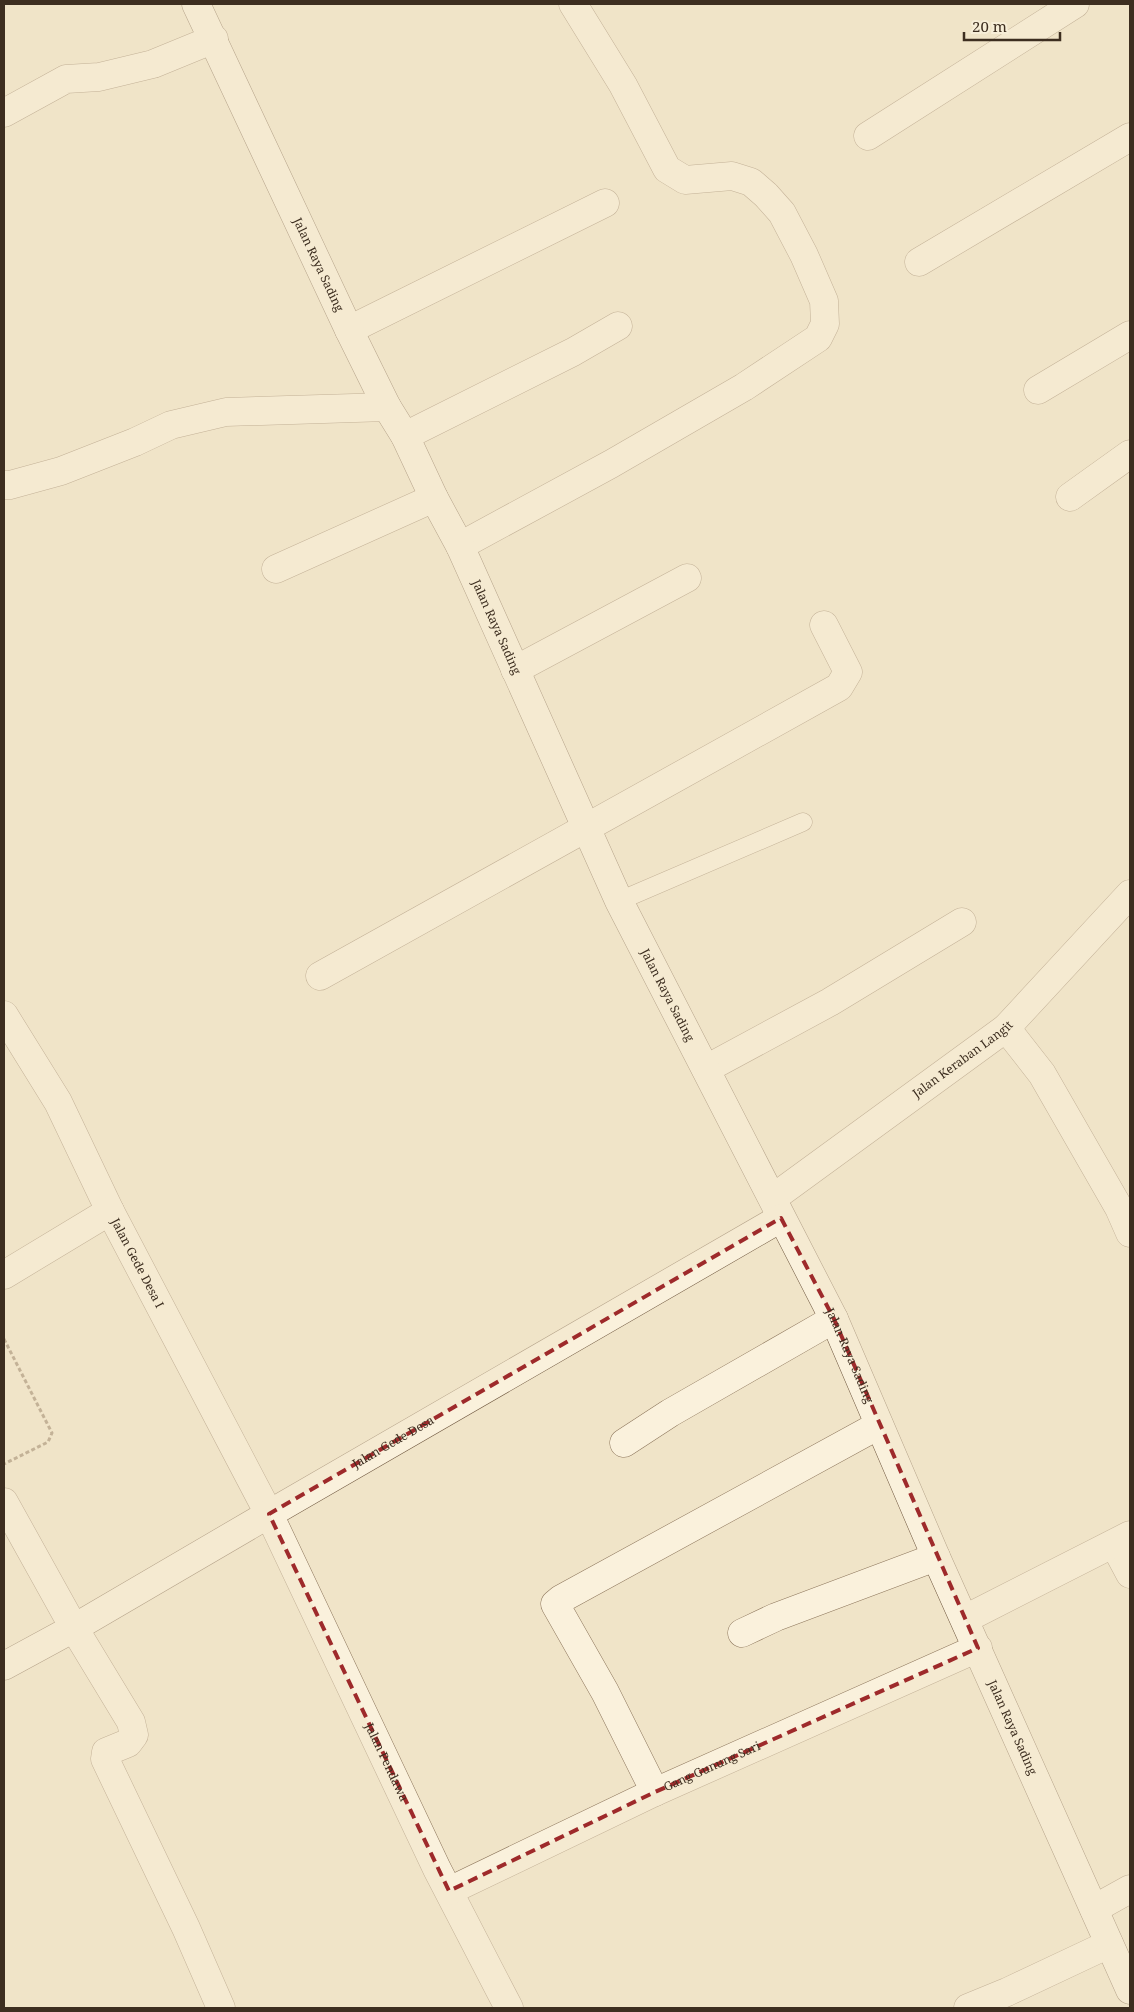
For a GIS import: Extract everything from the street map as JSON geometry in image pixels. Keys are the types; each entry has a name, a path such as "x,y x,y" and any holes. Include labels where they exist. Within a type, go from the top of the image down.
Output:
{"street":[{"path":"460,546 610,464 744,387 818,338 825,324 824,301 804,255 782,213 766,194 751,182 732,176 685,180 667,169 623,85 573,4"},
{"path":"868,136 1075,4"},
{"name":"Jalan Raya Sading","path":"200,5 349,330 460,546 619,902 834,1319 936,1557 1130,1990"},
{"path":"4,112 66,79 99,77 153,64 214,39"},
{"path":"920,262 1130,137"},
{"path":"349,330 605,203"},
{"path":"405,436 574,352 618,326"},
{"path":"1038,390 1130,335"},
{"path":"4,485 61,471 135,442 172,425 226,412 387,407"},
{"path":"1070,497 1130,454"},
{"path":"276,569 434,498"},
{"path":"515,670 687,578"},
{"path":"320,976 839,687 848,672 824,624"},
{"name":"Jalan Keraban Langit","path":"777,1208 1006,1028 1130,894"},
{"path":"706,1069 830,1002 962,922"},
{"name":"Jalan Gede Desa I","path":"4,1015 58,1102 110,1211 269,1514"},
{"path":"1006,1028 1042,1074 1119,1208 1130,1233"},
{"name":"Jalan Gede Desa","path":"4,1666 74,1628 269,1514 777,1208"},
{"path":"4,1275 110,1211"},
{"path":"624,1443 670,1414 834,1319"},
{"path":"655,1792 605,1692 556,1604 561,1599 879,1424"},
{"path":"4,1502 74,1628 131,1722 134,1735 128,1744 106,1752 105,1759 186,1928 221,2008"},
{"name":"Jalan Pendawa","path":"269,1514 449,1891 509,2008"},
{"path":"964,1619 1122,1540 1130,1574"},
{"path":"742,1633 776,1617 936,1557"},
{"name":"Gang Gunung Sari","path":"449,1891 655,1792 978,1648"},
{"path":"1094,1909 1130,1889"},
{"path":"968,2008 1007,1992 1109,1944"}],"lane":[{"path":"619,902 802,822"}],"path":[{"path":"4,1339 52,1433 48,1442 4,1464"}],"highlighted area":[{"path":"781,1218 834,1319 978,1648 655,1792 449,1891 269,1514"}]}
